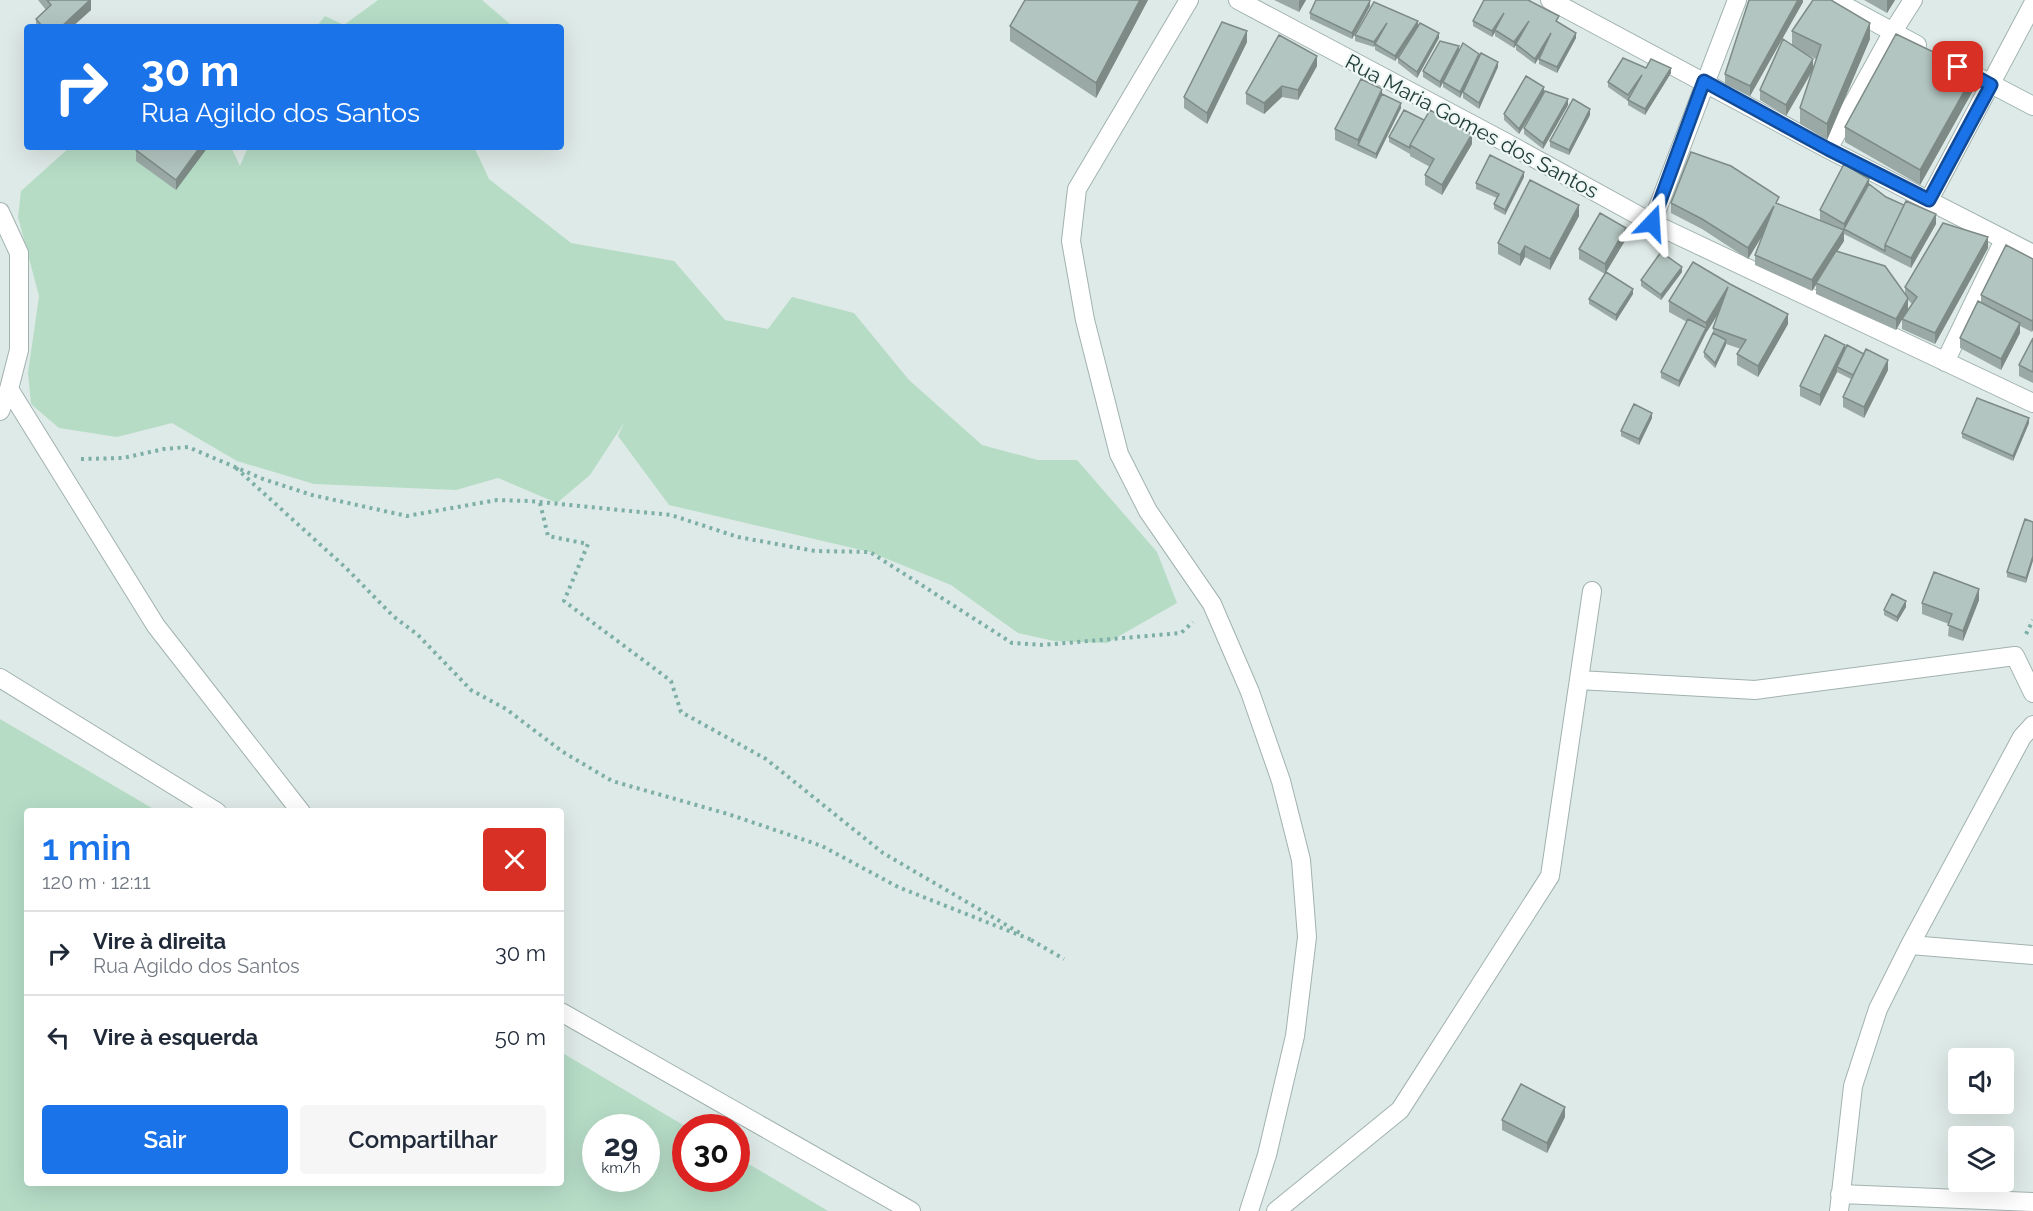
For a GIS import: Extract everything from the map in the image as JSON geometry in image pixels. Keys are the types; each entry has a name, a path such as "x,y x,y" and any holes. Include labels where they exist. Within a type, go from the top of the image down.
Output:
{"street":[{"path":"1189,0 1077,189 1071,241 1085,320 1119,454 1148,511 1212,604 1250,692 1281,781 1301,860 1307,937 1295,1036 1267,1155 1250,1211"},
{"name":"Rua Maria Gomes dos Santos","path":"1238,0 1652,223 2033,403"},
{"path":"1550,0 1828,149 2033,254"},
{"path":"1652,223 1704,81 1737,0"},
{"path":"1834,0 1892,33 2032,104"},
{"path":"1828,149 1912,0"},
{"path":"1929,200 2033,4"},
{"path":"0,212 19,253 19,350 9,389 0,411"},
{"path":"1945,362 2004,240"},
{"path":"9,389 156,626 298,808"},
{"path":"1276,1211 1400,1110 1550,876 1592,591"},
{"path":"1579,680 1755,690 2015,656 2033,693"},
{"path":"0,678 211,808"},
{"path":"2033,725 2022,737 1878,1009 1853,1086 1839,1203 2033,1202"},
{"path":"1910,945 2033,955"},
{"path":"564,1014 912,1211"}],"path":[{"path":"54,460 123,458 164,449 188,447 263,479 312,495 407,516 497,501 540,503 671,515 738,537 815,551 870,552 1012,643 1043,645 1181,633 1212,604"},
{"path":"233,466 346,568 393,615 418,635 471,690 506,709 563,752 612,780 728,814 822,846 898,887 1032,940"},
{"path":"540,503 548,536 588,544 564,601 671,681 681,712 766,759 883,853 1064,959"}],"green space":[{"path":"378,0 482,0 510,24 345,24"},
{"path":"325,16 342,24 318,24"},
{"path":"67,150 232,150 240,166 247,150 475,150 489,179 571,243 674,261 725,320 768,329 792,297 854,313 909,380 982,445 1038,460 1077,460 1157,552 1177,603 1107,643 1054,641 1018,633 951,585 870,552 669,505 618,436 624,423 590,475 557,503 498,478 456,490 314,484 237,461 172,423 117,437 59,428 31,404 28,373 39,296 18,217 21,191"},
{"path":"0,719 152,808 24,808 24,1186 564,1186 564,1054 672,1118 672,1192 750,1192 750,1165 828,1211 0,1211"}],"building":[{"path":"47,0 90,0 64,24 40,24 36,19 51,5"},
{"path":"1025,0 1140,0 1096,83 1010,26"},
{"path":"1316,0 1370,1 1352,33 1310,13"},
{"path":"1484,0 1528,0 1559,16 1556,21 1576,33 1557,67 1539,59 1551,33 1535,59 1516,44 1529,21 1514,42 1495,30 1504,13 1492,31 1473,21"},
{"path":"1749,0 1798,0 1750,86 1725,74"},
{"path":"1813,0 1831,0 1870,23 1827,124 1800,108 1821,45 1792,31"},
{"path":"1374,2 1418,21 1395,56 1375,44 1387,23 1374,42 1355,35"},
{"path":"1222,22 1247,31 1207,113 1184,97"},
{"path":"1420,23 1439,33 1417,72 1398,58"},
{"path":"1896,34 1975,72 1920,170 1845,127"},
{"path":"1279,35 1317,56 1298,90 1282,86 1264,103 1246,93"},
{"path":"1783,39 1813,59 1786,105 1760,90"},
{"path":"1440,41 1459,46 1440,82 1423,71"},
{"path":"1463,43 1479,54 1460,92 1443,82"},
{"path":"1481,53 1498,62 1479,103 1463,92"},
{"path":"1623,58 1646,68 1651,59 1671,68 1645,109 1628,100 1642,75 1628,95 1608,82"},
{"path":"1526,76 1544,87 1519,129 1504,114"},
{"path":"1361,79 1382,89 1358,140 1335,129"},
{"path":"1545,91 1568,99 1543,143 1524,128"},
{"path":"1382,94 1401,103 1376,154 1358,145"},
{"path":"1573,99 1590,109 1569,150 1550,141"},
{"path":"1404,110 1424,120 1410,148 1389,137"},
{"path":"1430,110 1472,134 1442,185 1425,175 1434,159 1410,145"},
{"path":"136,150 198,150 176,180"},
{"path":"1691,152 1731,166 1779,197 1776,203 1844,230 1812,280 1755,255 1774,206 1748,248 1702,219 1671,203"},
{"path":"1490,155 1524,172 1505,210 1494,204 1499,194 1476,183"},
{"path":"1844,164 1869,179 1844,224 1820,210"},
{"path":"1530,180 1579,205 1550,259 1525,246 1520,255 1498,243"},
{"path":"1869,184 1886,197 1904,205 1885,245 1885,251 1844,229"},
{"path":"1906,201 1936,214 1911,258 1885,245"},
{"path":"1600,213 1626,228 1605,264 1579,249"},
{"path":"1943,223 1988,237 1935,333 1902,319 1917,297 1905,287"},
{"path":"2006,245 2033,259 2032,321 1981,295"},
{"path":"1836,251 1885,266 1908,298 1896,319 1816,283"},
{"path":"1661,252 1682,267 1661,295 1641,280"},
{"path":"1693,262 1788,314 1758,366 1737,354 1746,340 1713,328 1728,287 1706,323 1669,301"},
{"path":"1606,272 1633,289 1616,315 1589,299"},
{"path":"1978,301 2020,323 2001,359 1960,338"},
{"path":"1688,319 1706,328 1679,381 1661,372"},
{"path":"1713,333 1726,340 1715,363 1704,352"},
{"path":"1825,335 1845,345 1820,395 1800,386"},
{"path":"2033,338 2033,372 2019,365"},
{"path":"1847,345 1864,354 1853,375 1837,367"},
{"path":"1866,349 1888,360 1864,407 1843,397"},
{"path":"1977,398 2029,418 2013,456 1962,433"},
{"path":"1634,404 1652,413 1639,439 1621,431"},
{"path":"2025,519 2033,522 2033,556 2026,578 2007,572"},
{"path":"1934,572 1979,589 1963,631 1948,625 1952,614 1922,603"},
{"path":"1892,594 1906,601 1897,617 1884,610"},
{"path":"1521,1084 1565,1107 1547,1143 1502,1120"}],"route":[{"path":"1652,223 1704,81 1828,149 1929,200 1991,85 1958,67"}]}
